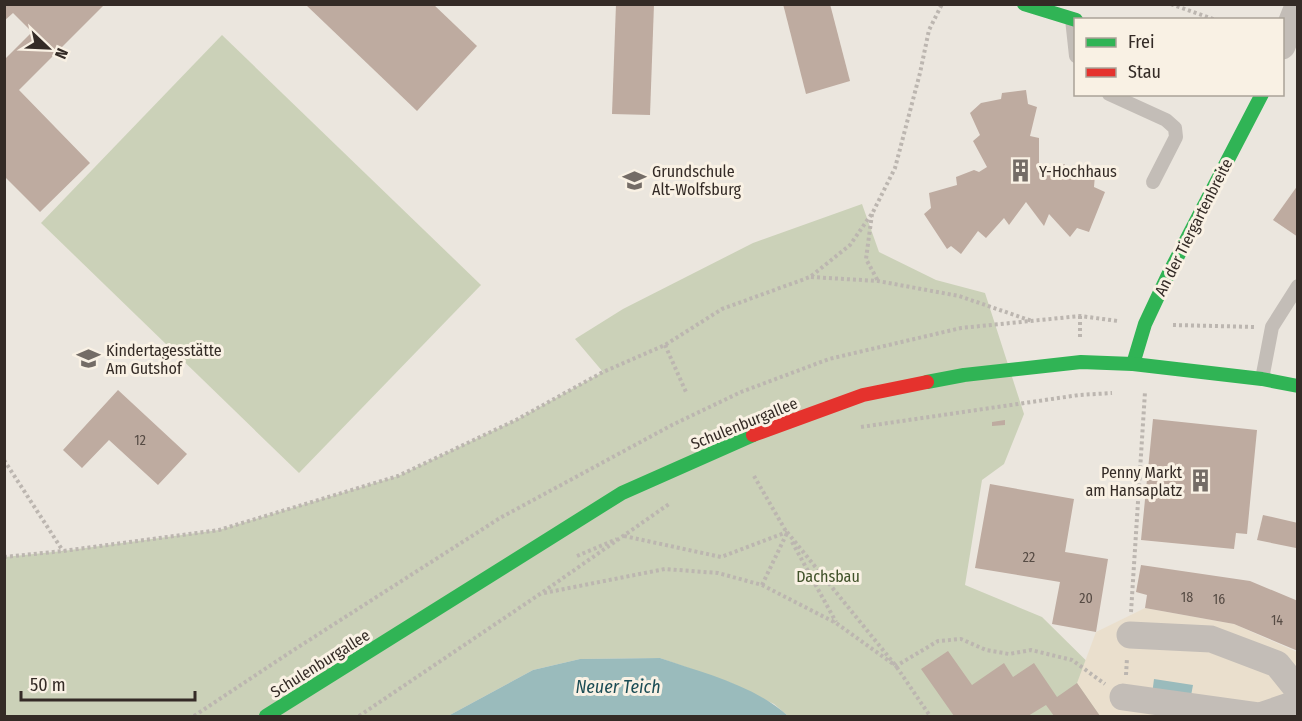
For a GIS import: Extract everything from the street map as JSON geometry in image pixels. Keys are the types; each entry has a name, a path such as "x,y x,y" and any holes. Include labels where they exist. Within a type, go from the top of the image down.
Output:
{"street":[{"path":"1024,4 1074,20"},
{"path":"1284,41 1298,6"},
{"name":"An der Tiergartenbreite","path":"1133,364 1145,324 1168,275 1261,96"},
{"name":"Schulenburgallee","path":"266,717 622,493 741,439 863,395 952,377 1081,362 1133,364 1262,379 1298,386"},
{"path":"1130,635 1211,639 1277,664 1298,690"},
{"path":"1123,696 1260,716 1298,703"}],"lane":[{"path":"1113,96 1166,120 1175,128 1176,136 1153,182"},
{"path":"1262,379 1272,327 1298,286"}],"path":[{"path":"4,557 219,530 398,476 516,420 603,372 665,345 722,309 810,277 850,245 873,212 895,168 929,30 942,4"},
{"path":"1171,4 1210,18"},
{"path":"873,212 866,259 878,281"},
{"path":"810,277 878,281 959,296 1034,321"},
{"path":"665,345 686,392"},
{"path":"1123,696 1130,635 1145,391 1134,392"},
{"path":"852,429 1079,395 1123,393"},
{"path":"4,460 63,551"},
{"path":"754,476 836,623"},
{"path":"359,717 670,503"},
{"path":"625,536 721,557 787,532"},
{"path":"762,585 787,532"},
{"path":"787,532 896,666 930,717"},
{"path":"540,594 665,568 718,573 762,585 836,623 896,666"},
{"path":"896,666 938,641 961,639 986,650 1009,654 1031,650 1072,660 1091,674"}],"green space":[{"path":"222,35 481,285 299,473 41,223"},
{"name":"Dachsbau","path":"862,204 879,252 936,280 985,293 1024,414 1004,464 982,480 965,585 1042,617 1123,697 1129,716 788,716 774,704 731,683 660,658 580,659 533,670 448,716 5,716 5,557 219,530 398,476 516,420 603,372 575,339 623,309 753,243"}],"shaded area":[{"path":"1145,608 1234,624 1297,652 1297,716 1100,716 1077,683 1096,632"}],"water":[{"name":"Neuer Teich","path":"660,658 744,688 775,705 788,716 448,716 533,670 580,659"},
{"path":"1154,679 1193,685 1190,701 1152,695"}],"building":[{"path":"4,4 105,4 19,90 90,163 40,212 4,176 4,60 32,32 13,13 4,21"},
{"path":"305,4 433,4 477,46 417,111"},
{"path":"616,4 654,4 650,115 612,114"},
{"path":"783,4 830,4 850,81 806,94"},
{"name":"Y-Hochhaus","path":"1026,90 1028,104 1037,107 1030,136 1039,138 1039,170 1065,164 1059,177 1095,175 1094,187 1105,192 1089,232 1077,228 1070,237 1049,214 1044,226 1026,202 1009,225 1004,218 986,238 978,231 961,254 951,246 947,249 924,214 931,208 929,193 957,185 956,177 974,170 979,172 987,167 973,141 980,135 970,113 981,103 1001,99 1002,93"},
{"path":"1298,185 1298,237 1273,220"},
{"path":"118,390 187,454 158,485 109,440 82,468 63,450"},
{"name":"Penny Markt am Hansaplatz","path":"1153,419 1257,430 1247,534 1236,533 1234,549 1141,540"},
{"path":"1005,420 1005,425 992,426 992,422"},
{"path":"990,484 1074,499 1065,552 1108,559 1096,632 1052,624 1060,582 975,568"},
{"path":"1263,515 1298,523 1296,548 1257,540"},
{"path":"1141,565 1250,581 1298,601 1298,651 1234,624 1145,608 1147,595 1136,592"},
{"path":"948,651 972,685 1004,663 1013,677 1034,663 1057,697 1077,683 1100,716 1054,716 1046,705 1028,716 954,716 921,669"}],"traffic: fast":[{"path":"1024,4 1074,19"},
{"path":"1133,364 1145,324 1168,275 1261,96"},
{"path":"927,382 964,375 1081,362 1133,364 1262,379 1298,386"},
{"path":"266,716 622,493 753,435"}],"traffic: jam":[{"path":"753,435 863,395 927,382"}],"place":[{"name":"Y-Hochhaus","path":"1021,171"},
{"name":"Grundschule Alt-Wolfsburg","path":"634,180"},
{"name":"Kindertagesstätte Am Gutshof","path":"88,359"},
{"name":"Penny Markt am Hansaplatz","path":"1200,481"}]}
